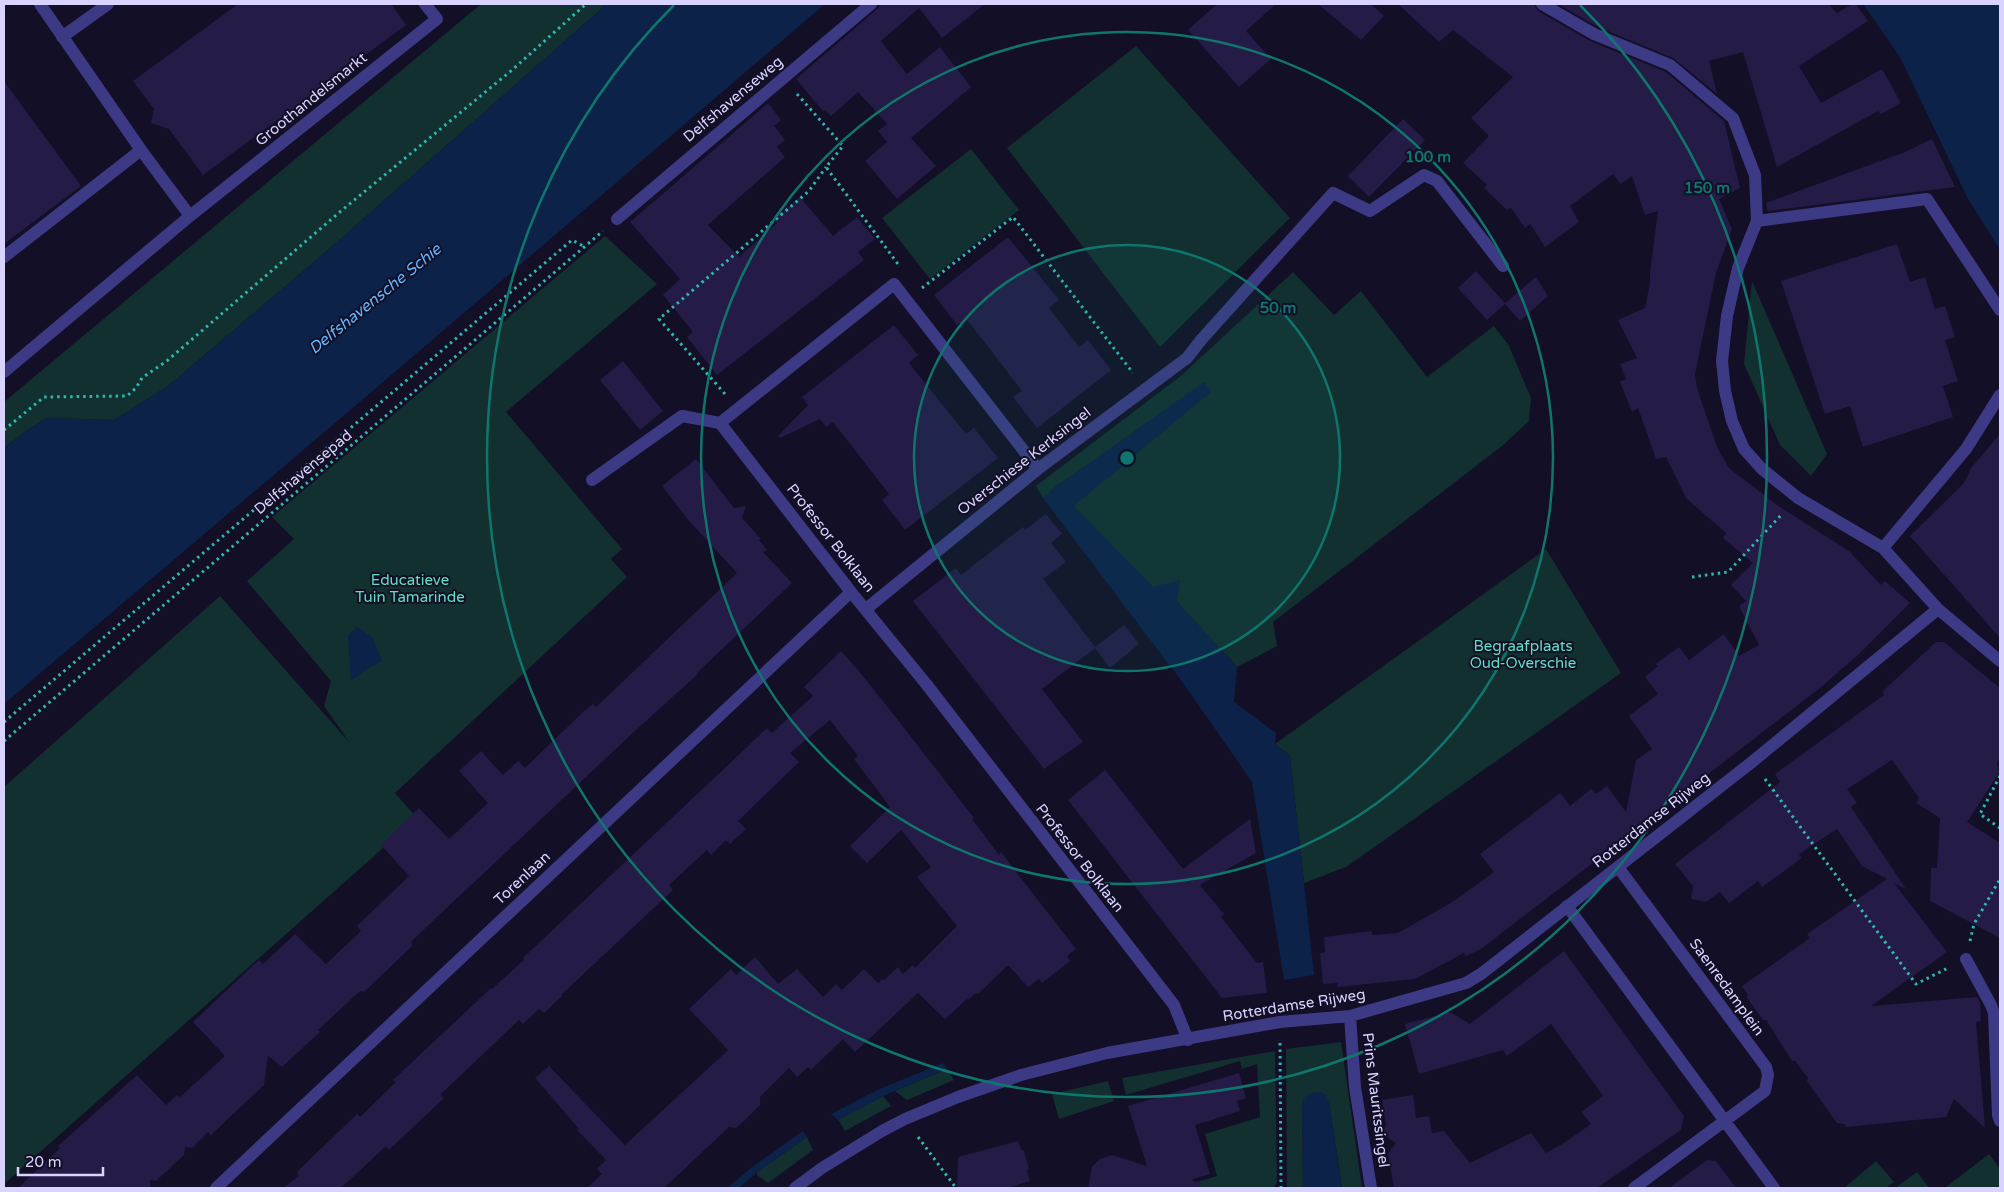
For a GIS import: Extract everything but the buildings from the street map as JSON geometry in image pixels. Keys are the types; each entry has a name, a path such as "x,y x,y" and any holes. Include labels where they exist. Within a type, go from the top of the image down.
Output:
{"street":[{"path":"40,4 141,150 190,216"},
{"path":"62,37 108,4"},
{"name":"Groothandelsmarkt","path":"4,372 190,216 437,19 425,4"},
{"name":"Delfshavenseweg","path":"617,220 871,4"},
{"path":"1542,4 1594,34 1670,65 1734,118 1756,175 1757,221 1738,268 1727,316 1722,361 1732,421 1744,449 1762,469 1798,498 1883,548 1938,610 2000,661"},
{"path":"4,257 141,150"},
{"name":"Overschiese Kerksingel","path":"866,609 1038,469 1187,358 1333,192 1370,210 1424,175 1437,181 1503,266"},
{"path":"1757,221 1927,199 2000,310"},
{"path":"592,480 682,416 720,423 894,284 1038,469"},
{"path":"1883,548 1966,449 2000,395"},
{"name":"Professor Bolklaan","path":"720,423 1174,1005 1188,1040"},
{"name":"Torenlaan","path":"216,1188 851,592"},
{"name":"Rotterdamse Rijweg","path":"795,1188 822,1168 905,1119 1021,1074 1107,1053 1280,1022 1350,1016 1466,983 1481,974 1752,762 1938,610"},
{"name":"Saenredamplein","path":"1618,867 1766,1067 1768,1075 1765,1091 1725,1121"},
{"path":"1567,906 1774,1188"},
{"path":"1966,959 1994,1013 1998,1115 2000,1121"},
{"name":"Prins Mauritssingel","path":"1350,1016 1355,1087 1372,1188"},
{"path":"1634,1188 1725,1121"}],"path":[{"path":"4,430 44,397 127,396 136,388 142,378 168,360 341,211 512,70 586,4"},
{"path":"737,409 659,319 809,192 826,166 843,146 783,78"},
{"path":"826,166 898,262 894,284"},
{"path":"907,300 1013,218 1145,389"},
{"name":"Delfshavensepad","path":"4,741 617,220"},
{"path":"4,722 572,240 585,247"},
{"path":"1692,577 1728,572 1798,498"},
{"path":"1752,762 1916,984 1966,959 1974,924 2000,879"},
{"path":"2000,776 1980,814 2000,828"},
{"path":"1280,1022 1281,1188"},
{"path":"905,1119 956,1188"}],"green space":[{"path":"481,4 607,4 328,250 168,386 114,420 47,418 30,428 4,448 4,402"},
{"path":"1136,46 1290,218 1160,347 1007,148"},
{"path":"971,149 1019,210 930,279 882,218"},
{"name":"Educatieve Tuin Tamarinde","path":"605,236 657,284 506,412 622,549 611,559 627,577 395,793 417,818 4,1184 4,787 220,596 350,743 324,706 331,681 247,581 294,539 272,517"},
{"path":"1293,272 1334,315 1361,291 1427,377 1494,326 1509,346 1531,398 1529,421 1502,446 1273,622 1277,646 1237,667 1177,602 1153,587 1073,506 1210,392 1204,383 1054,488 1043,498 1036,486 1182,375"},
{"path":"1752,281 1827,454 1811,476 1780,445 1744,364"},
{"name":"Begraafplaats Oud-Overschie","path":"1546,549 1621,673 1346,867 1304,883 1290,756 1275,744"},
{"path":"1341,1042 1362,1188 1342,1188 1329,1102 1302,1103 1303,1188 1287,1188 1286,1049"},
{"path":"1275,1051 1277,1183 1273,1188 1177,1188 1217,1176 1205,1134 1260,1117 1257,1064 1242,1069 1240,1061 1126,1095 1122,1078"},
{"path":"947,1069 954,1080 907,1100 895,1091"},
{"path":"1108,1081 1114,1101 1059,1119 1052,1094"},
{"path":"883,1096 891,1106 845,1131 838,1120"},
{"path":"807,1137 813,1150 768,1183 757,1175 757,1172"},
{"path":"1989,1154 2000,1169 2000,1188 1946,1187"},
{"path":"1876,1161 1894,1182 1886,1188 1844,1188"},
{"path":"1917,1172 1929,1188 1895,1188"}],"water":[{"name":"Delfshavensche Schie","path":"607,4 825,4 4,704 4,448 30,428 47,418 114,420 168,386 328,250"},
{"path":"1863,4 2000,4 2000,250 1967,197 1900,57"},
{"path":"1204,382 1211,392 1074,506 1153,587 1180,580 1177,602 1237,667 1234,702 1276,733 1275,744 1290,756 1314,975 1284,980 1252,782 1186,687 1043,498 1054,488"},
{"path":"357,627 372,637 382,661 351,681 348,635"},
{"path":"943,1063 947,1069 883,1096 838,1120 831,1114 877,1090"},
{"path":"1320,1092 1326,1095 1329,1102 1342,1188 1303,1188 1302,1103 1309,1094"},
{"path":"803,1131 807,1137 757,1172 739,1188 727,1188 752,1167"}]}
